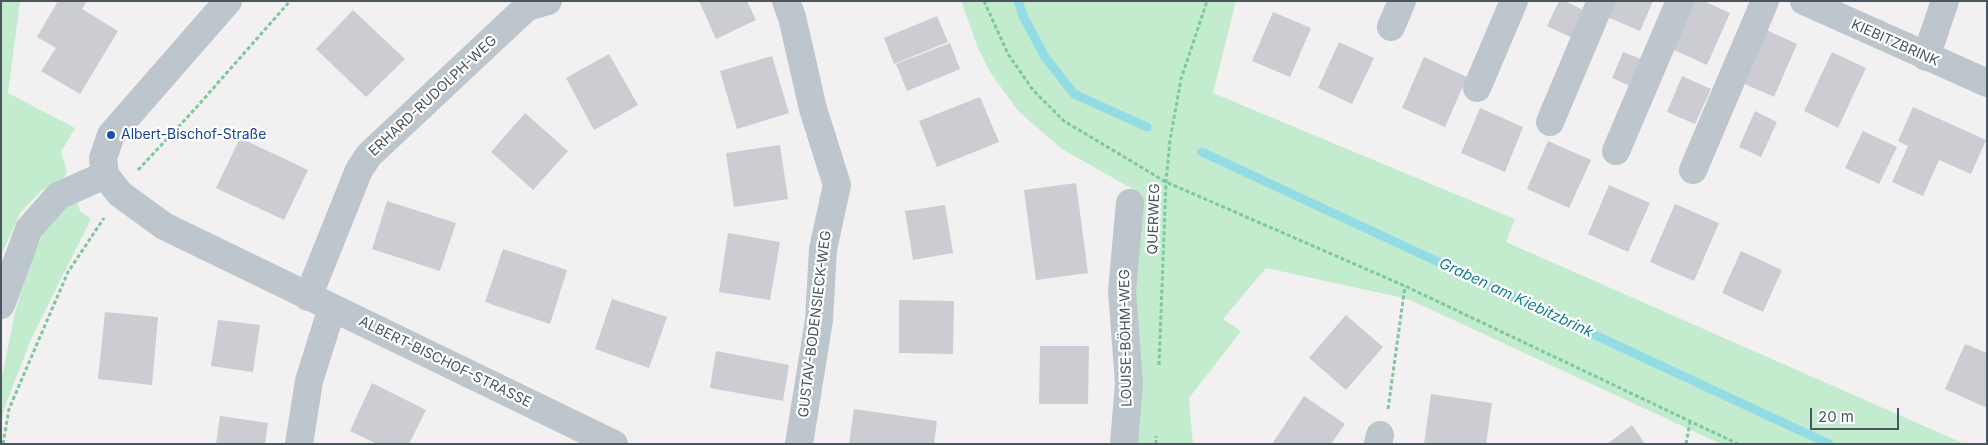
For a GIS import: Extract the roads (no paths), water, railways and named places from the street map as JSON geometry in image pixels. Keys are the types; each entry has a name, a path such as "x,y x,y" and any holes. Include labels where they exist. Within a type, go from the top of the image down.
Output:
{"street":[{"path":"1,305 29,228 58,196 112,185 103,158 111,135 228,1"},
{"name":"ERHARD-RUDOLPH-WEG","path":"320,302 360,170 369,155 527,7 548,1"},
{"name":"GUSTAV-BODENSIECK-WEG","path":"786,1 792,16 813,109 837,185 822,249 818,320 799,444"},
{"path":"1391,26 1402,1"},
{"path":"1477,88 1514,1"},
{"path":"1550,122 1601,1"},
{"path":"1616,150 1680,1"},
{"path":"1693,170 1765,1"},
{"name":"KIEBITZBRINK","path":"1804,1 1987,83"},
{"path":"1926,57 1945,1"},
{"name":"ALBERT-BISCHOF-STRASSE","path":"112,185 164,226 614,444"},
{"name":"LOUISE-BÖHM-WEG","path":"1124,444 1129,383 1122,290 1130,203"},
{"path":"299,444 320,302"}],"waterway":[{"name":"Graben am Kiebitzbrink","path":"1018,1 1023,16 1045,57 1074,94 1147,127"},
{"name":"Graben am Kiebitzbrink","path":"1202,152 1829,444"}],"place":[{"name":"Albert-Bischof-Straße","path":"111,135"}]}
